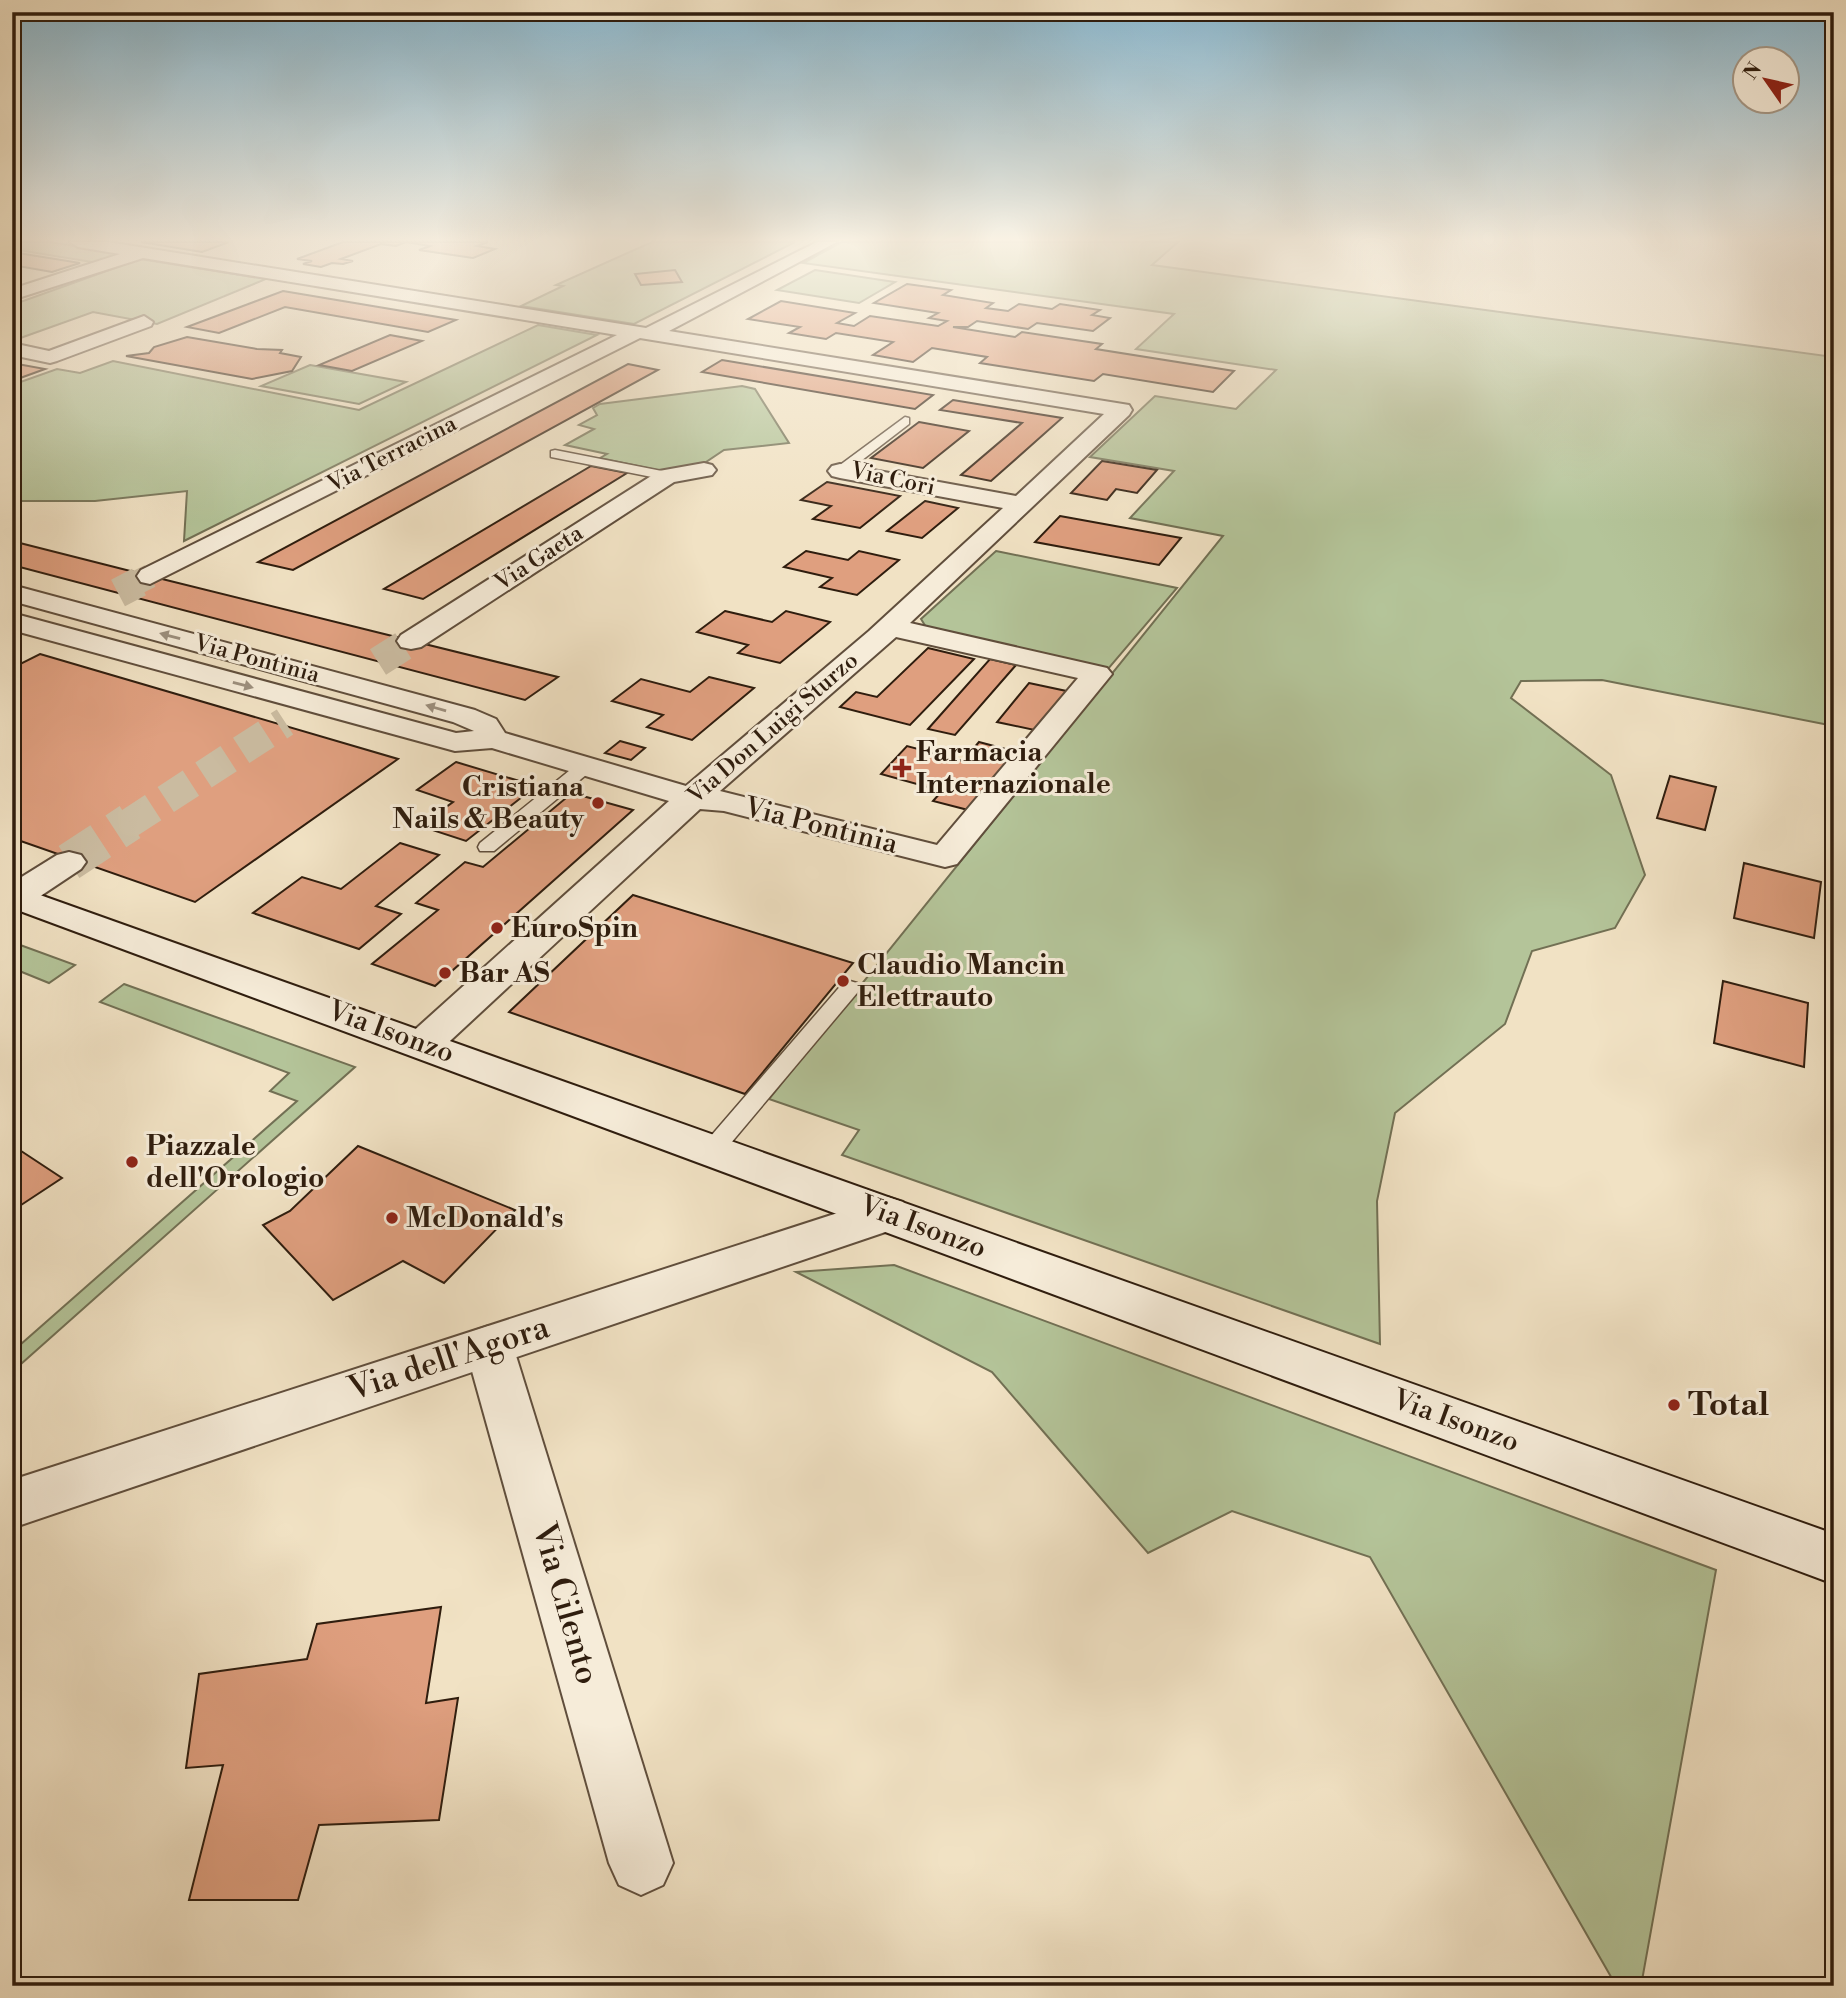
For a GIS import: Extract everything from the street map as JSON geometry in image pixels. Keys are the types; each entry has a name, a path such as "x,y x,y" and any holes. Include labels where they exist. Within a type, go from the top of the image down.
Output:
{"street":[{"path":"12,349 50,357 108,335"},
{"name":"Via Terracina","path":"150,576 638,335"},
{"name":"Via Don Luigi Sturzo","path":"423,1044 692,797 890,627 1121,411 649,335"},
{"name":"Via Gaeta","path":"411,641 667,476 704,470"},
{"name":"Via Cori","path":"840,471 1021,504"},
{"name":"Via Pontinia","path":"12,593 464,716 485,725 494,739"},
{"path":"12,647 118,593"},
{"name":"Via Pontinia","path":"12,621 455,742 494,739 692,797 724,801 945,857 1097,674 890,627"},
{"path":"285,722 379,662"},
{"path":"13,896 69,862"},
{"name":"Via Isonzo","path":"13,896 1834,1559"},
{"name":"Via dell'Agora","path":"12,1504 887,1214"},
{"name":"Via Cilento","path":"489,1346 641,1863"}],"lane":[{"name":"Via Cori","path":"840,471 905,421"},
{"name":"Via Gaeta","path":"555,454 667,476"},
{"path":"486,848 586,766"},
{"path":"712,1150 849,988"}],"green space":[{"path":"12,335 28,335 12,341"},
{"path":"516,335 597,335 184,541 187,491 95,501 12,501 12,385 57,369 80,373 113,361 359,410"},
{"path":"1151,335 1673,335 1834,357 1834,726 1602,680 1521,681 1511,698 1611,775 1645,875 1615,928 1532,951 1505,1024 1395,1113 1377,1201 1380,1344 842,1155 859,1130 769,1099 1223,536 1130,518 1174,471 1090,457 1155,396 1236,409 1276,370 1136,349"},
{"path":"310,365 406,382 359,404 261,386"},
{"path":"742,386 755,389 789,443 724,450 700,466 666,472 600,458 607,454 565,445 594,429 579,425 597,415 593,408 600,404"},
{"path":"996,551 1177,588 1108,669 926,627 921,619"},
{"path":"12,942 75,965 49,983 12,968"},
{"path":"124,984 355,1067 12,1372 12,1352 297,1101 270,1091 289,1073 100,1002"},
{"path":"894,1265 1716,1570 1641,1986 1620,1986 1614,1982 1370,1557 1232,1511 1148,1553 992,1372 796,1272"}],"building":[{"path":"389,335 422,341 352,371 319,365"},
{"path":"803,335 832,335 826,339"},
{"path":"850,335 1044,335 1102,344 1096,349 1234,371 1213,392 1103,374 1094,381 980,363 987,357 932,348 913,362 873,355 893,342"},
{"path":"187,337 257,349 282,350 280,353 301,357 292,371 252,379 126,356 149,353 154,347"},
{"path":"722,360 933,395 915,409 702,372"},
{"path":"12,363 45,369 12,381"},
{"path":"628,364 658,370 293,570 258,562"},
{"path":"953,400 1062,418 991,481 961,475 1022,423 940,410"},
{"path":"919,422 969,431 923,468 871,458"},
{"path":"1102,461 1157,470 1137,493 1116,489 1107,500 1071,493"},
{"path":"591,466 627,473 423,599 384,589"},
{"path":"827,482 900,496 860,528 813,519 831,506 801,500"},
{"path":"925,501 958,508 922,538 887,531"},
{"path":"1060,516 1181,538 1159,565 1035,542"},
{"path":"12,541 558,677 525,700 12,565"},
{"path":"806,551 848,560 859,551 899,560 857,595 820,587 832,578 784,567"},
{"path":"725,611 772,622 786,611 830,622 780,663 738,653 748,645 697,632"},
{"path":"928,648 974,659 910,725 840,707 856,692 877,697"},
{"path":"40,654 398,759 195,902 12,838 12,668"},
{"path":"990,659 1016,665 955,735 928,729"},
{"path":"709,677 754,688 692,740 647,727 663,715 612,701 641,679 690,692"},
{"path":"1029,683 1071,692 1039,731 997,722"},
{"path":"620,741 645,748 631,760 605,753"},
{"path":"979,742 1024,754 976,812 933,801 942,791 881,774 907,746 963,761"},
{"path":"456,762 536,786 466,841 420,826 453,802 417,790"},
{"path":"1670,776 1716,787 1705,830 1657,818"},
{"path":"572,793 633,810 435,986 372,964 438,910 416,903 465,862 483,867"},
{"path":"400,843 439,855 376,906 401,914 359,949 253,913 302,877 341,889"},
{"path":"1744,863 1821,882 1814,938 1734,918"},
{"path":"633,895 853,963 745,1094 509,1012"},
{"path":"1723,981 1808,1003 1804,1067 1714,1043"},
{"path":"12,1145 62,1178 12,1211"},
{"name":"McDonald's","path":"358,1146 515,1210 444,1283 403,1261 333,1300 263,1225 290,1211"},
{"path":"441,1607 426,1703 458,1698 439,1820 319,1825 298,1900 189,1900 223,1765 186,1768 199,1674 307,1659 317,1624"}],"tunnel":[{"path":"136,583 150,576"},
{"path":"118,593 139,582"},
{"path":"378,662 411,641"},
{"path":"128,824 285,722"},
{"path":"69,862 130,822"}],"place":[{"name":"Farmacia Internazionale","path":"902,768"},
{"name":"Cristiana Nails & Beauty","path":"598,803"},
{"name":"EuroSpin","path":"497,928"},
{"name":"Bar AS","path":"445,973"},
{"name":"Claudio Mancin Elettrauto","path":"843,981"},
{"name":"Piazzale dell'Orologio","path":"132,1162"},
{"name":"McDonald's","path":"392,1218"},
{"name":"Total","path":"1674,1405"}]}
